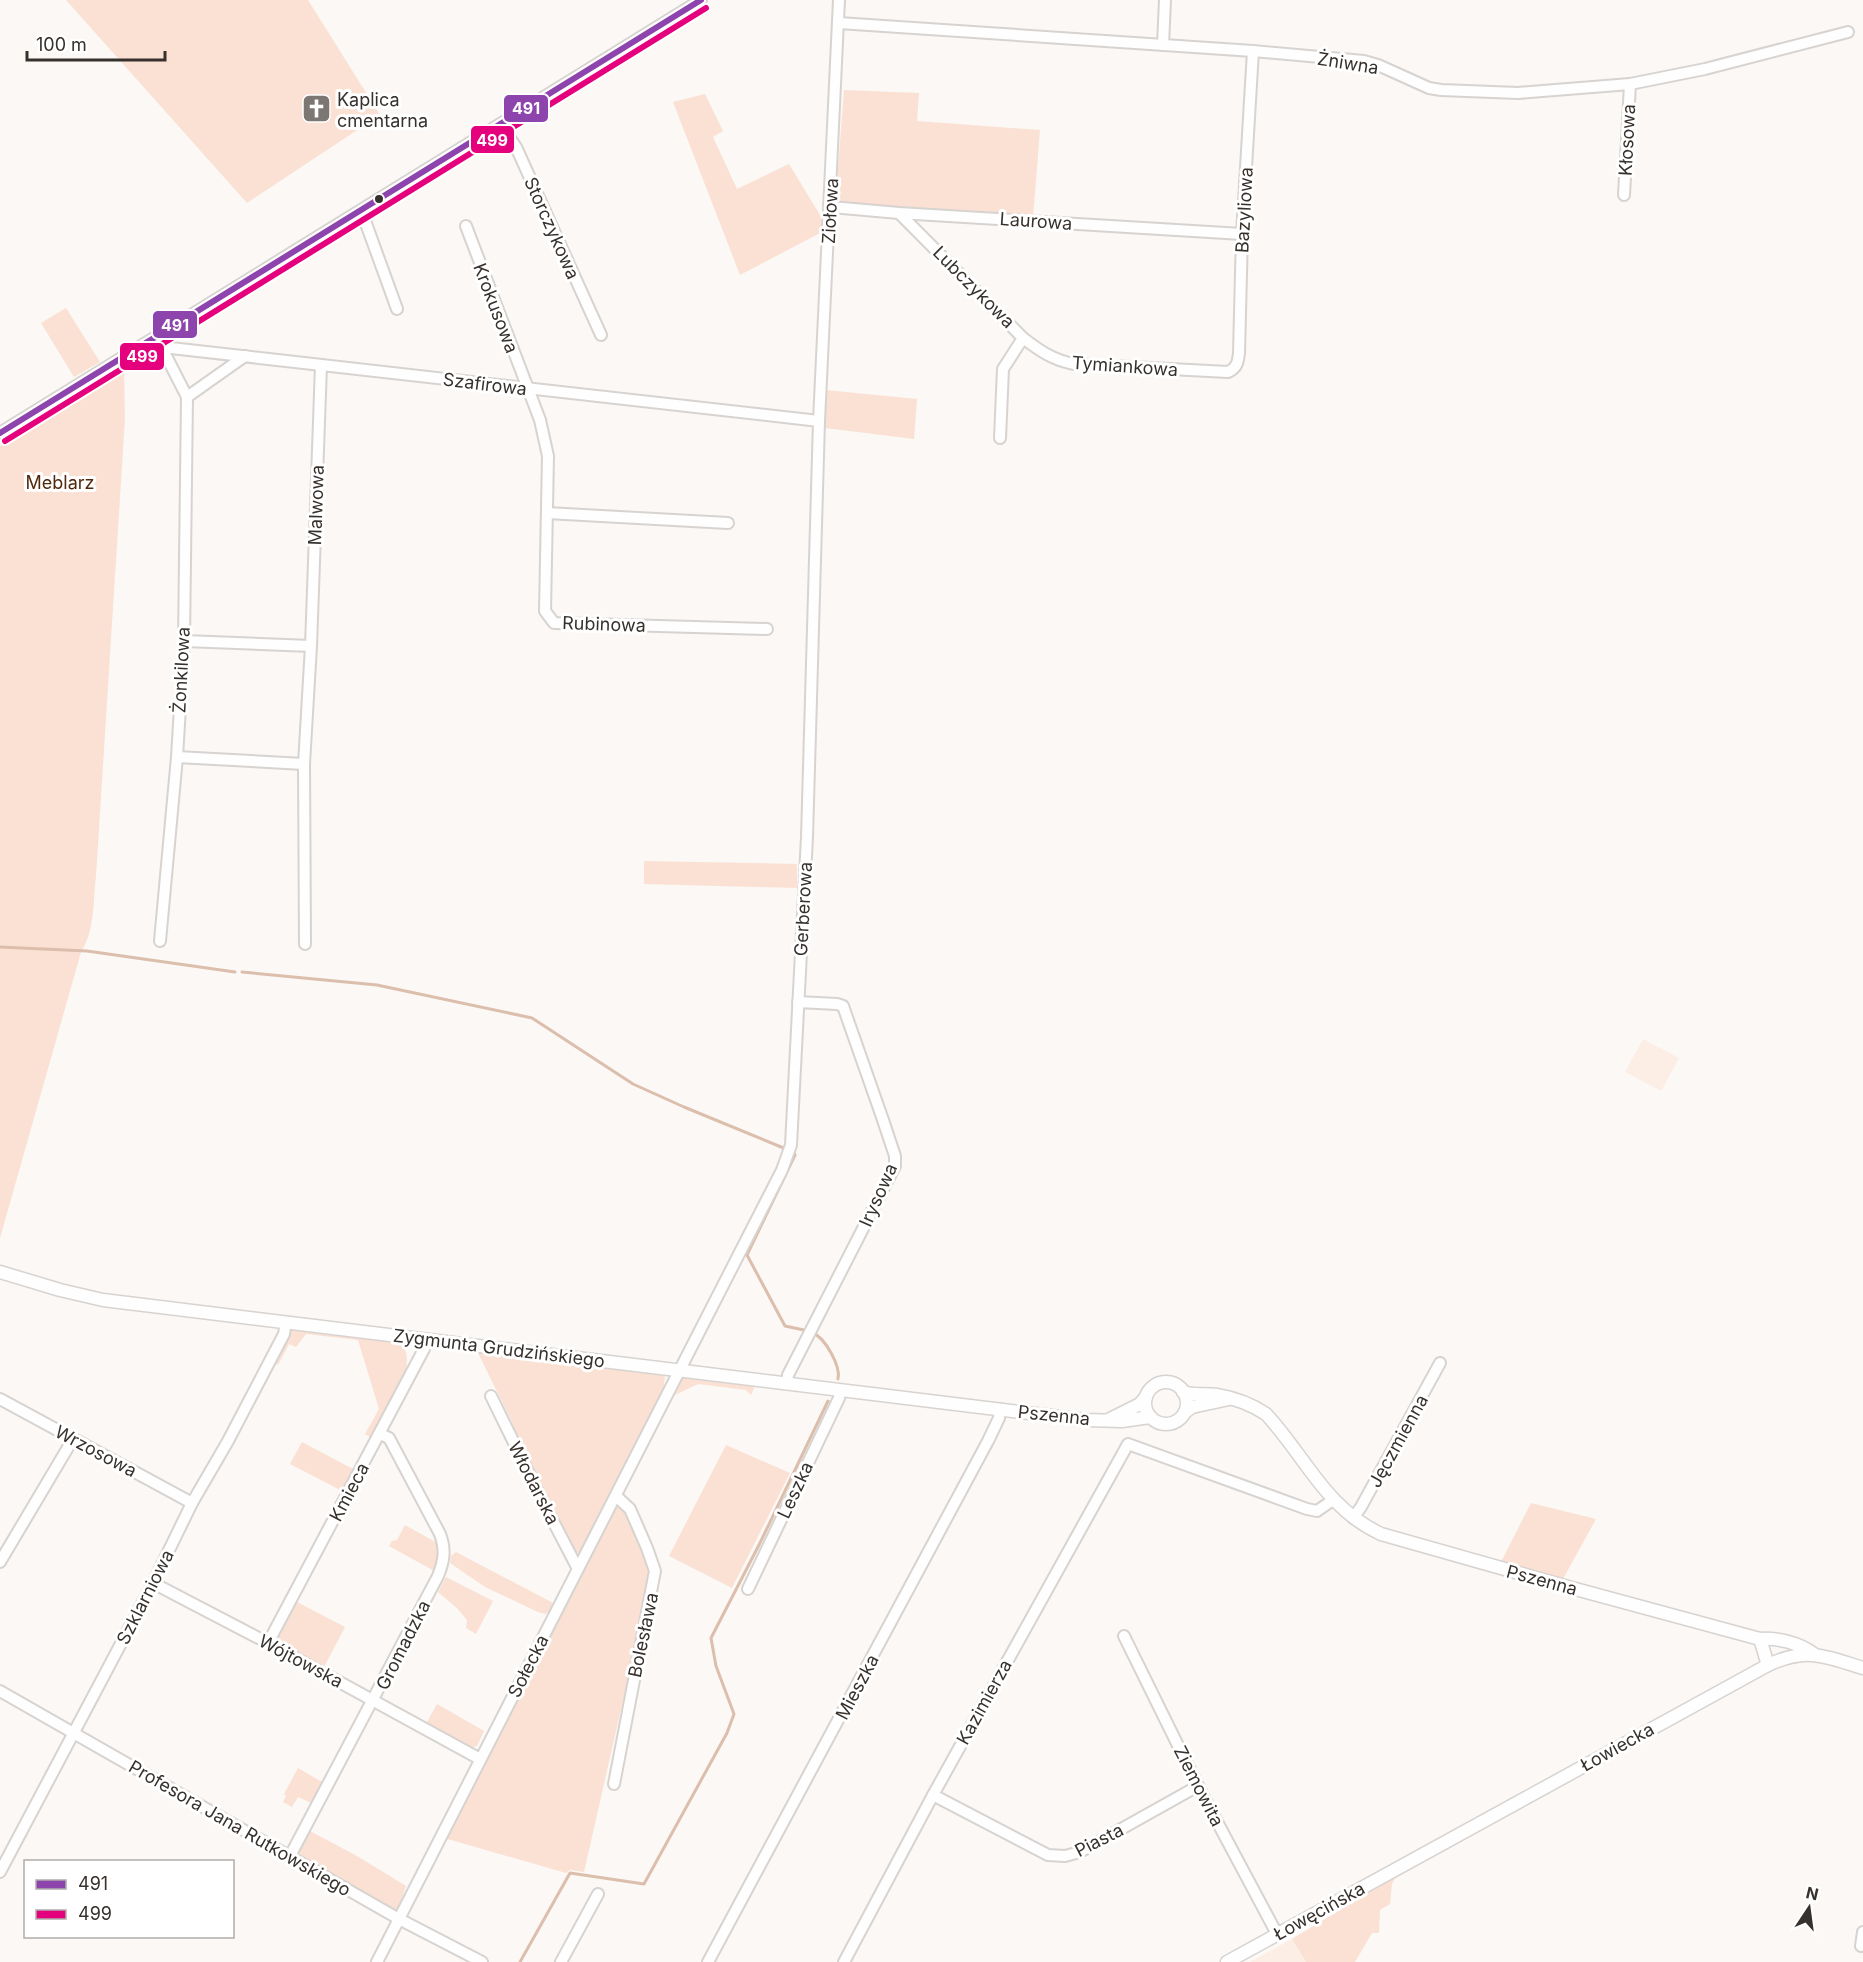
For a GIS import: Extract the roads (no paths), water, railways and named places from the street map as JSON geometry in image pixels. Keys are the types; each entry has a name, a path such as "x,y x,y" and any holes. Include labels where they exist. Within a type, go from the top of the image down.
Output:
{"street":[{"path":"0,433 159,343 360,211 701,0"},
{"name":"Ziołowa","path":"819,421 831,207 839,0"},
{"path":"1163,45 1165,0"},
{"name":"Żniwna","path":"839,23 1253,51 1364,62 1378,65 1429,88 1518,93 1630,84 1705,69 1848,32"},
{"name":"Bazyliowa","path":"1234,369 1238,363 1239,353 1242,234 1253,51"},
{"name":"Kłosowa","path":"1624,195 1630,84"},
{"name":"Storczykowa","path":"500,124 516,147 600,335"},
{"name":"Laurowa","path":"831,207 1242,234"},
{"path":"360,211 397,309"},
{"name":"Lubczykowa","path":"899,213 1023,338 1003,369 1000,438"},
{"name":"Krokusowa","path":"466,226 527,389"},
{"name":"Tymiankowa","path":"1023,338 1058,361 1074,364 1228,372 1234,369"},
{"name":"Szafirowa","path":"159,343 321,365 819,421"},
{"name":"Żonkilowa","path":"159,343 187,397 184,641 177,757 160,941"},
{"path":"187,397 245,356"},
{"name":"Malwowa","path":"305,944 304,764 311,646 321,365"},
{"name":"Rubinowa","path":"527,389 540,420 548,456 545,611 554,623 767,629"},
{"name":"Gerberowa","path":"680,1371 788,1156 793,1121 810,743 819,421"},
{"path":"547,513 728,523"},
{"path":"184,641 311,646"},
{"path":"177,757 304,764"},
{"name":"Irysowa","path":"787,1383 788,1375 813,1323 895,1166 895,1156 843,1006 798,1002"},
{"name":"Zygmunta Grudzińskiego","path":"0,1272 103,1300 1000,1409"},
{"name":"Szklarniowa","path":"0,1872 153,1583 192,1503 228,1442 284,1334 286,1322"},
{"name":"Kmieca","path":"268,1643 380,1434 424,1349 426,1340"},
{"name":"Jęczmienna","path":"1353,1518 1362,1508 1440,1363"},
{"name":"Sołecka","path":"377,1962 680,1371"},
{"name":"Pszenna","path":"1107,1421 1140,1404 1152,1388 1163,1383 1174,1384 1183,1392 1191,1394 1214,1395 1230,1399 1257,1408 1266,1414 1333,1500 1353,1518 1381,1534 1766,1639 1804,1647 1814,1654"},
{"name":"Leszka","path":"748,1589 839,1398 840,1390"},
{"path":"1183,1392 1187,1401 1185,1412"},
{"name":"Włodarska","path":"491,1395 578,1569"},
{"path":"1146,1397 1145,1408 1150,1417"},
{"name":"Wrzosowa","path":"0,1399 192,1503"},
{"name":"Pszenna","path":"1000,1409 1107,1421 1150,1417 1159,1423 1169,1424 1179,1420 1192,1407 1230,1399"},
{"name":"Mieszka","path":"708,1962 988,1442 999,1418 1000,1409"},
{"name":"Gromadzka","path":"290,1856 374,1701 438,1576 445,1551 440,1534 389,1438 380,1434"},
{"path":"0,1562 72,1439"},
{"name":"Kazimierza","path":"844,1962 933,1795 1128,1444 1307,1509 1317,1511 1333,1500"},
{"name":"Bolesława","path":"614,1784 655,1571 630,1509 616,1496"},
{"name":"Wójtowska","path":"153,1583 480,1759"},
{"name":"Ziemowita","path":"1124,1636 1198,1786 1277,1934"},
{"path":"1766,1639 1776,1644 1780,1659"},
{"path":"1766,1639 1768,1665"},
{"name":"Łowiecka","path":"1380,1876 1780,1659 1798,1654 1814,1654 1863,1668"},
{"name":"Profesora Jana Rutkowskiego","path":"0,1691 399,1919 482,1962"},
{"name":"Piasta","path":"933,1795 1048,1855 1065,1856 1080,1852 1198,1786"},
{"name":"Łowęcińska","path":"1227,1962 1380,1876"},
{"path":"561,1962 598,1894"},
{"path":"1861,1946 1863,1932"}],"waterway":[{"path":"0,947 87,951 235,972"},
{"path":"242,972 377,985 532,1018 633,1084 786,1149"},
{"path":"794,1153 747,1255 785,1326 804,1330"},
{"path":"813,1333 822,1340 831,1353 837,1367 838,1379"},
{"path":"520,1962 570,1873 644,1884 727,1733 734,1714 716,1666 711,1638 760,1543 828,1401"}],"place":[{"name":"Kaplica cmentarna","path":"316,109"}],"park label":[{"name":"Meblarz","path":"60,482"}]}
